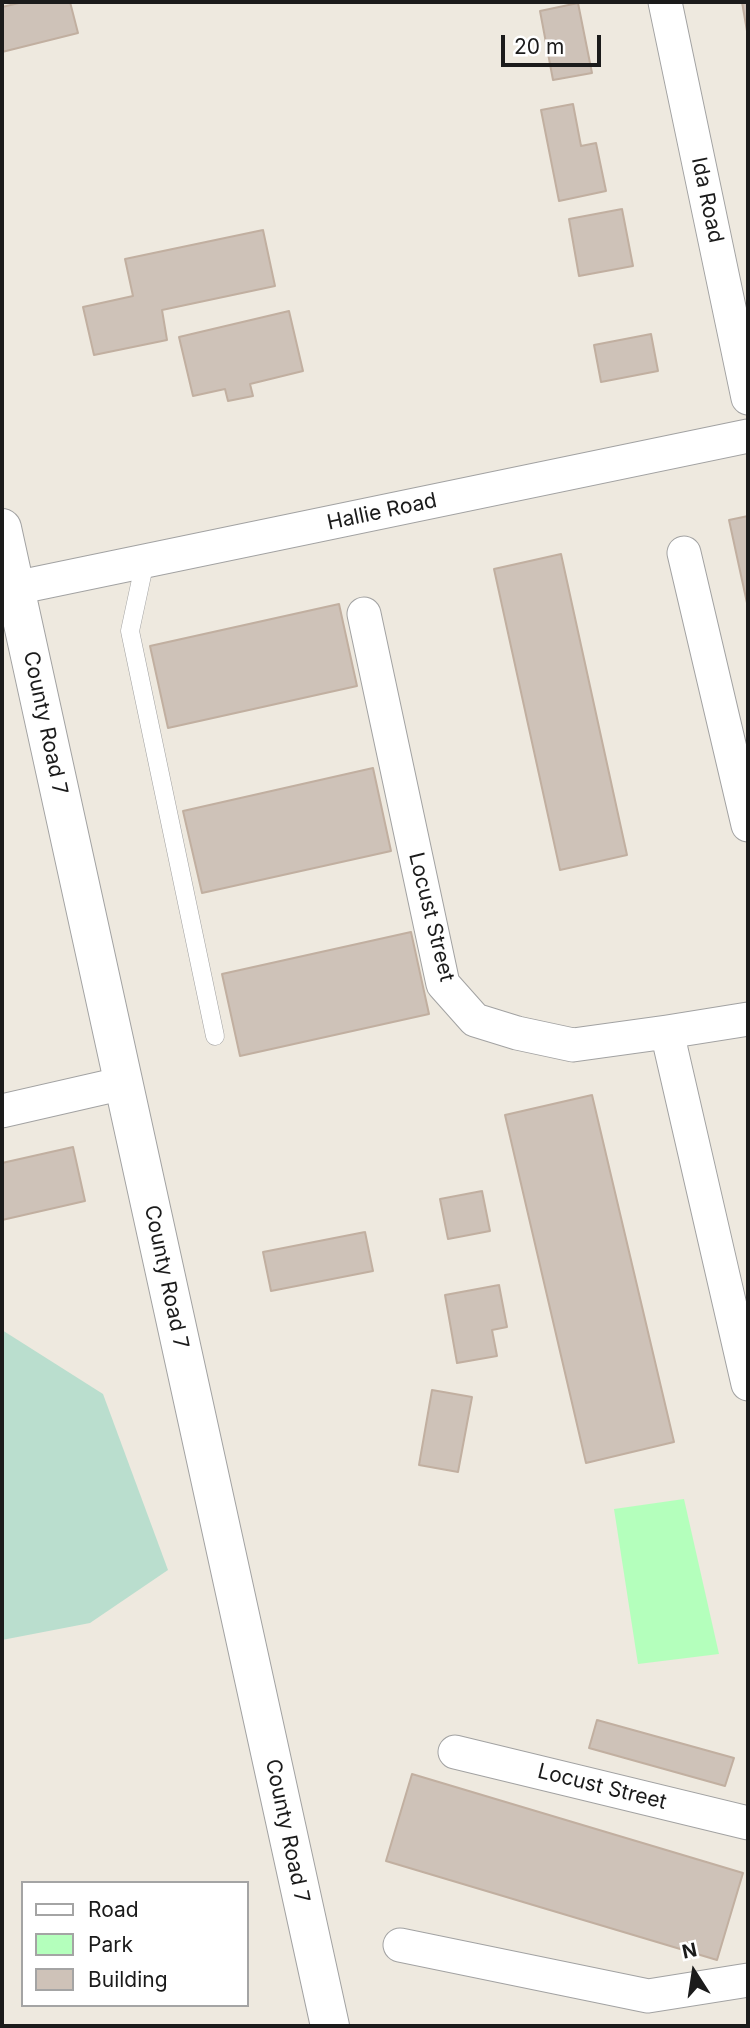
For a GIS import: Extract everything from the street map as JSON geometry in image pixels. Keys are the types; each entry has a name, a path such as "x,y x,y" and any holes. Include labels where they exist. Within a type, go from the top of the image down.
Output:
{"street":[{"name":"Ida Road","path":"665,2 748,398"},
{"name":"Hallie Road","path":"15,588 748,436"},
{"name":"County Road 7","path":"2,528 330,2026"},
{"path":"684,553 748,825"},
{"name":"Locust Street","path":"363,614 443,984 475,1020 517,1033 573,1045 748,1019"},
{"path":"667,1032 748,1384"},
{"path":"2,1111 124,1083"},
{"name":"Locust Street","path":"455,1752 748,1823"},
{"path":"400,1945 648,1996 748,1980"}],"lane":[{"path":"145,561 130,631 215,1036"}],"green space":[{"path":"2,1330 103,1394 168,1570 90,1623 2,1640"},
{"path":"684,1499 719,1654 638,1664 614,1509"}],"building":[{"path":"23,2 70,2 78,33 2,52 2,7"},
{"path":"742,2 748,2 748,31 747,31"},
{"path":"578,3 592,73 553,80 540,11"},
{"path":"573,104 581,146 596,143 606,191 559,201 541,110"},
{"path":"622,209 633,266 579,276 569,219"},
{"path":"263,230 275,286 162,310 167,340 94,355 83,307 133,296 125,259"},
{"path":"289,311 303,371 250,384 253,396 228,401 225,389 193,396 179,337"},
{"path":"651,334 658,371 601,382 594,345"},
{"path":"748,516 748,602 747,603 729,520"},
{"path":"561,554 627,855 560,870 494,569"},
{"path":"339,604 357,686 168,728 150,646"},
{"path":"373,768 391,851 202,893 183,811"},
{"path":"411,932 429,1014 240,1056 222,974"},
{"path":"592,1095 674,1442 586,1463 505,1115"},
{"path":"73,1147 85,1201 2,1220 2,1163"},
{"path":"482,1191 490,1231 448,1239 440,1199"},
{"path":"365,1232 373,1271 271,1291 263,1252"},
{"path":"499,1285 507,1327 492,1330 497,1356 457,1363 445,1295"},
{"path":"432,1390 472,1397 458,1472 419,1465"},
{"path":"597,1720 734,1758 725,1786 589,1748"},
{"path":"412,1774 743,1873 717,1960 386,1861"}]}
